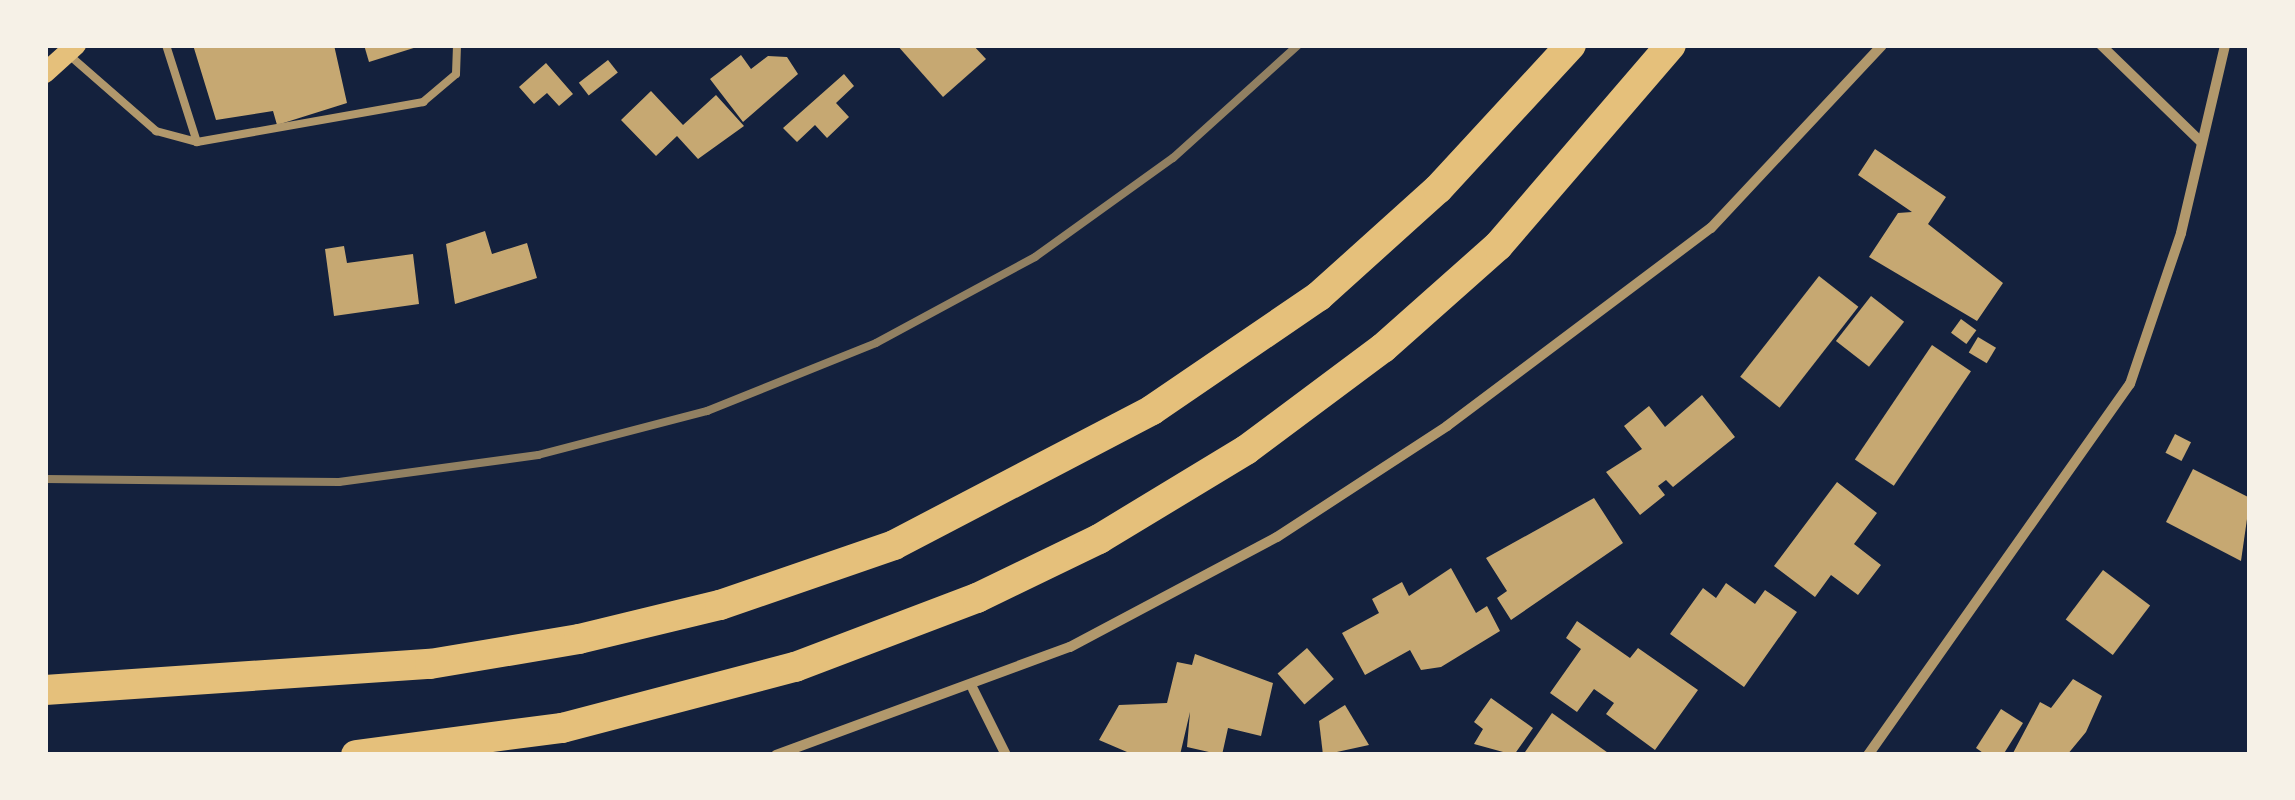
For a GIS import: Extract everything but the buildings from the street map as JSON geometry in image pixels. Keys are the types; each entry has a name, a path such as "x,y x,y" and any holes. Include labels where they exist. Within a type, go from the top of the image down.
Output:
{"highway":[{"path":"45,690 430,664 580,639 720,605 894,545 1152,410 1318,296 1438,189 1571,45"},
{"path":"356,755 562,728 795,667 1099,539 1246,450 1383,348 1498,246 1672,45"}],"main road":[{"path":"45,73 73,50"}],"street":[{"path":"776,755 972,689 1162,602 1447,426 1710,228 1882,45"},
{"path":"2101,45 2201,142"},
{"path":"1868,755 2130,384 2201,142 2225,45"},
{"path":"972,689 1006,755"}],"lane":[{"path":"166,45 197,142"},
{"path":"73,50 156,131 197,142 423,102 456,74 457,45"}],"railway":[{"path":"45,479 339,482 538,455 707,411 876,343 1035,257 1173,158 1298,45"}]}
